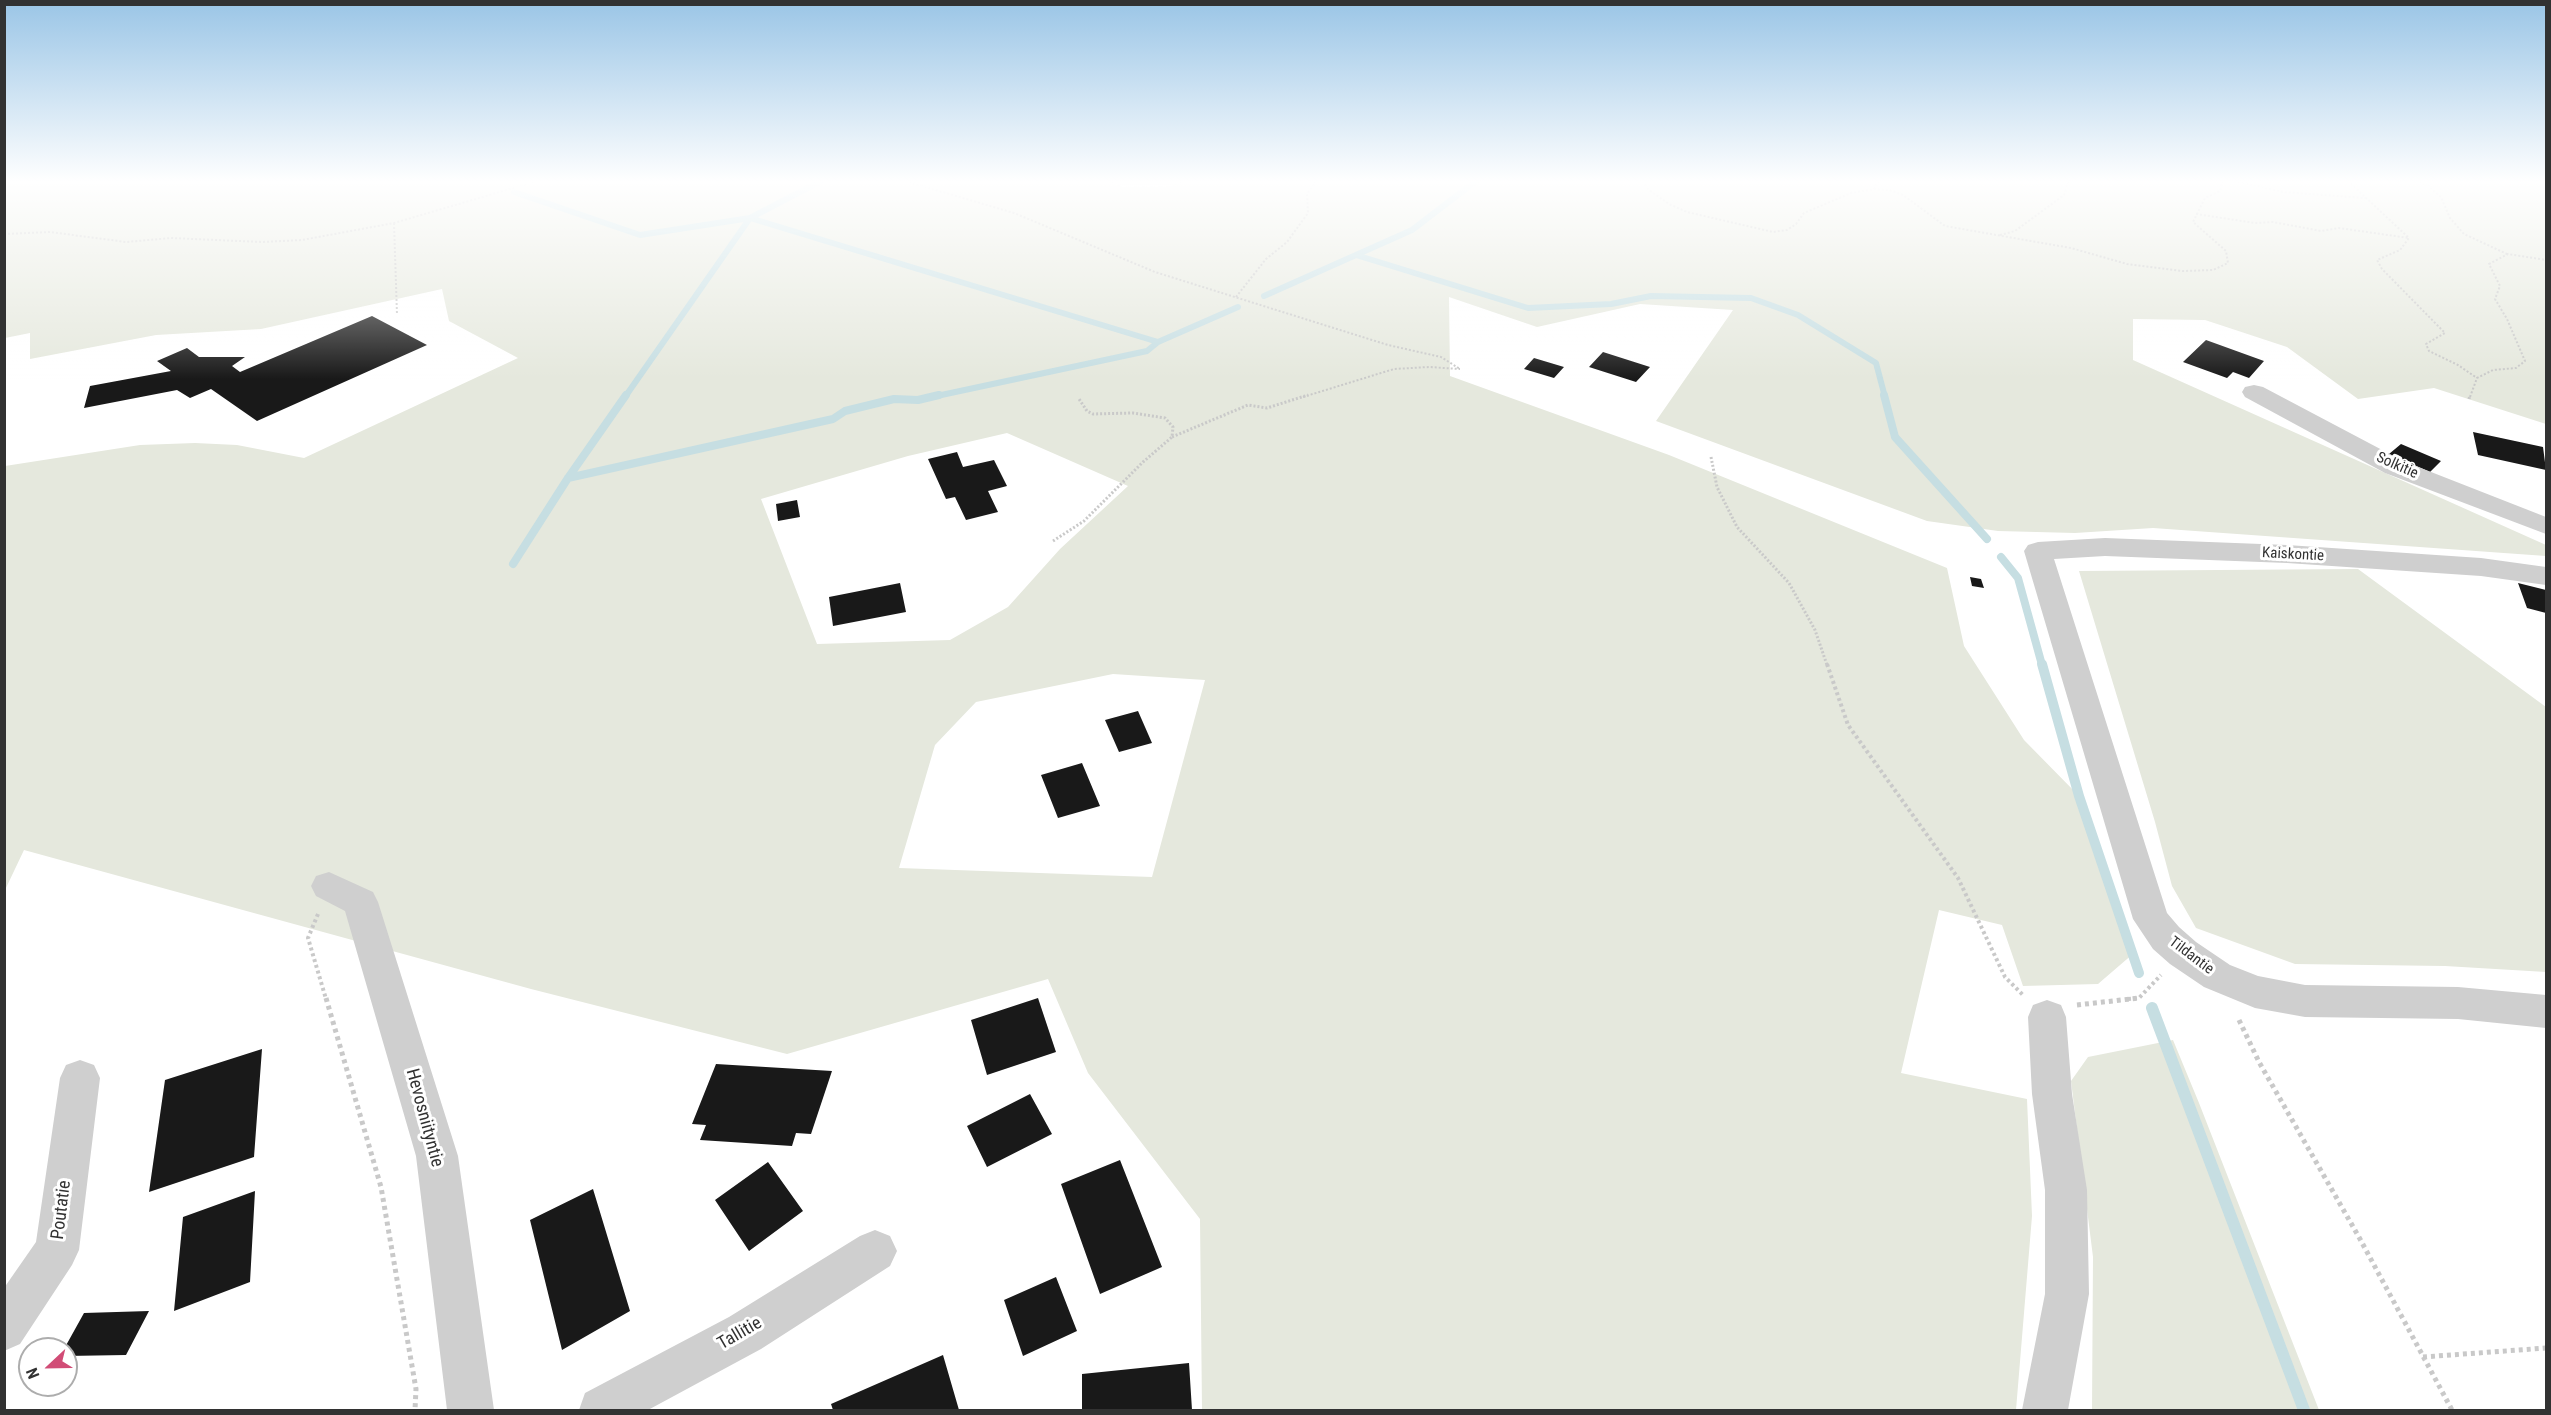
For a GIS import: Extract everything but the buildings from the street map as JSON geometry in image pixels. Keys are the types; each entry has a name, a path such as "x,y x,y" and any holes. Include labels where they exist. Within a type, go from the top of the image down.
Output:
{"street":[{"name":"Solkitie","path":"2254,392 2394,467 2547,526"},
{"name":"Kaiskontie","path":"2038,551 2105,547 2287,554 2481,567 2547,576"},
{"name":"Tildantie","path":"2038,551 2151,919 2166,938 2183,953 2217,976 2255,992 2305,1001 2458,1003 2547,1012"},
{"name":"Hevosniityntie","path":"329,886 360,902 437,1156 471,1410"},
{"path":"2045,1410 2067,1294 2066,1190 2052,1094 2046,1017"},
{"name":"Poutatie","path":"4,1328 57,1250 80,1078"},
{"name":"Tallitie","path":"602,1410 745,1333 875,1251"}],"path":[{"path":"395,247 397,315"},
{"path":"1053,541 1084,521 1143,462 1172,437 1187,433 1248,405 1267,408 1394,369 1429,367 1460,369 1441,357 1388,345 1155,272 1095,247"},
{"path":"1236,297 1266,259 1281,247"},
{"path":"2060,247 2127,264 2183,271 2213,270 2228,263 2226,251 2221,247"},
{"path":"2402,247 2377,260 2382,269 2445,333 2426,344 2429,351 2458,365 2477,378"},
{"path":"2493,247 2508,254 2547,260"},
{"path":"2469,399 2477,378 2493,370 2516,368 2524,361 2507,320 2494,299 2500,286 2489,264 2508,254"},
{"path":"1079,399 1087,411 1094,414 1153,414 1164,418 1173,427 1172,437"},
{"path":"1711,457 1717,487 1737,526 1789,584 1815,630 1848,725 1958,878 2004,977 2046,1017 2078,1005 2139,998 2183,953"},
{"path":"329,886 308,938 381,1187 416,1389 415,1410"},
{"path":"2217,976 2259,1062 2360,1239 2452,1410"},
{"path":"2423,1357 2547,1348"}],"shaded area":[{"path":"5,247 2546,247 2546,424 2434,388 2358,399 2287,347 2205,320 2133,319 2133,360 2546,545 2546,556 2153,528 2075,533 1998,531 1927,521 1656,421 1733,310 1640,304 1537,327 1449,297 1450,376 1669,455 1947,568 1964,646 2024,740 2079,796 2134,953 2098,984 2023,986 2002,925 1939,910 1901,1073 2027,1099 2032,1216 2016,1410 1202,1410 1200,1219 1088,1073 1048,979 787,1054 531,989 24,850 5,890 5,466 140,445 195,443 237,445 304,458 518,358 449,321 442,289 261,329 156,335 30,359 30,333 5,338","holes":["1007,433 1128,486 1060,549 1008,607 950,640 817,644 761,499 908,456","1113,674 1205,680 1152,877 899,868 935,745 976,702"]},
{"path":"2358,569 2546,707 2546,972 2445,966 2295,964 2196,928 2172,886 2155,822 2079,571"},
{"path":"2173,1040 2319,1410 2092,1410 2093,1257 2071,1081 2088,1057"}],"waterway":[{"path":"625,397 730,247"},
{"path":"846,247 1158,342"},
{"path":"1264,296 1374,247"},
{"path":"1356,255 1528,308 1611,304 1651,296 1751,298 1798,315 1876,363 1885,397"},
{"path":"1158,342 1238,307"},
{"path":"932,397 1147,351 1158,342"},
{"path":"568,478 626,395"},
{"path":"568,478 833,419 845,411 894,399 918,400 939,395"},
{"path":"1884,395 1895,437 1987,539"},
{"path":"513,564 568,478"},
{"path":"2001,557 2018,578 2042,665"},
{"path":"2042,664 2079,796 2139,973"},
{"path":"2152,1008 2304,1410"}]}
